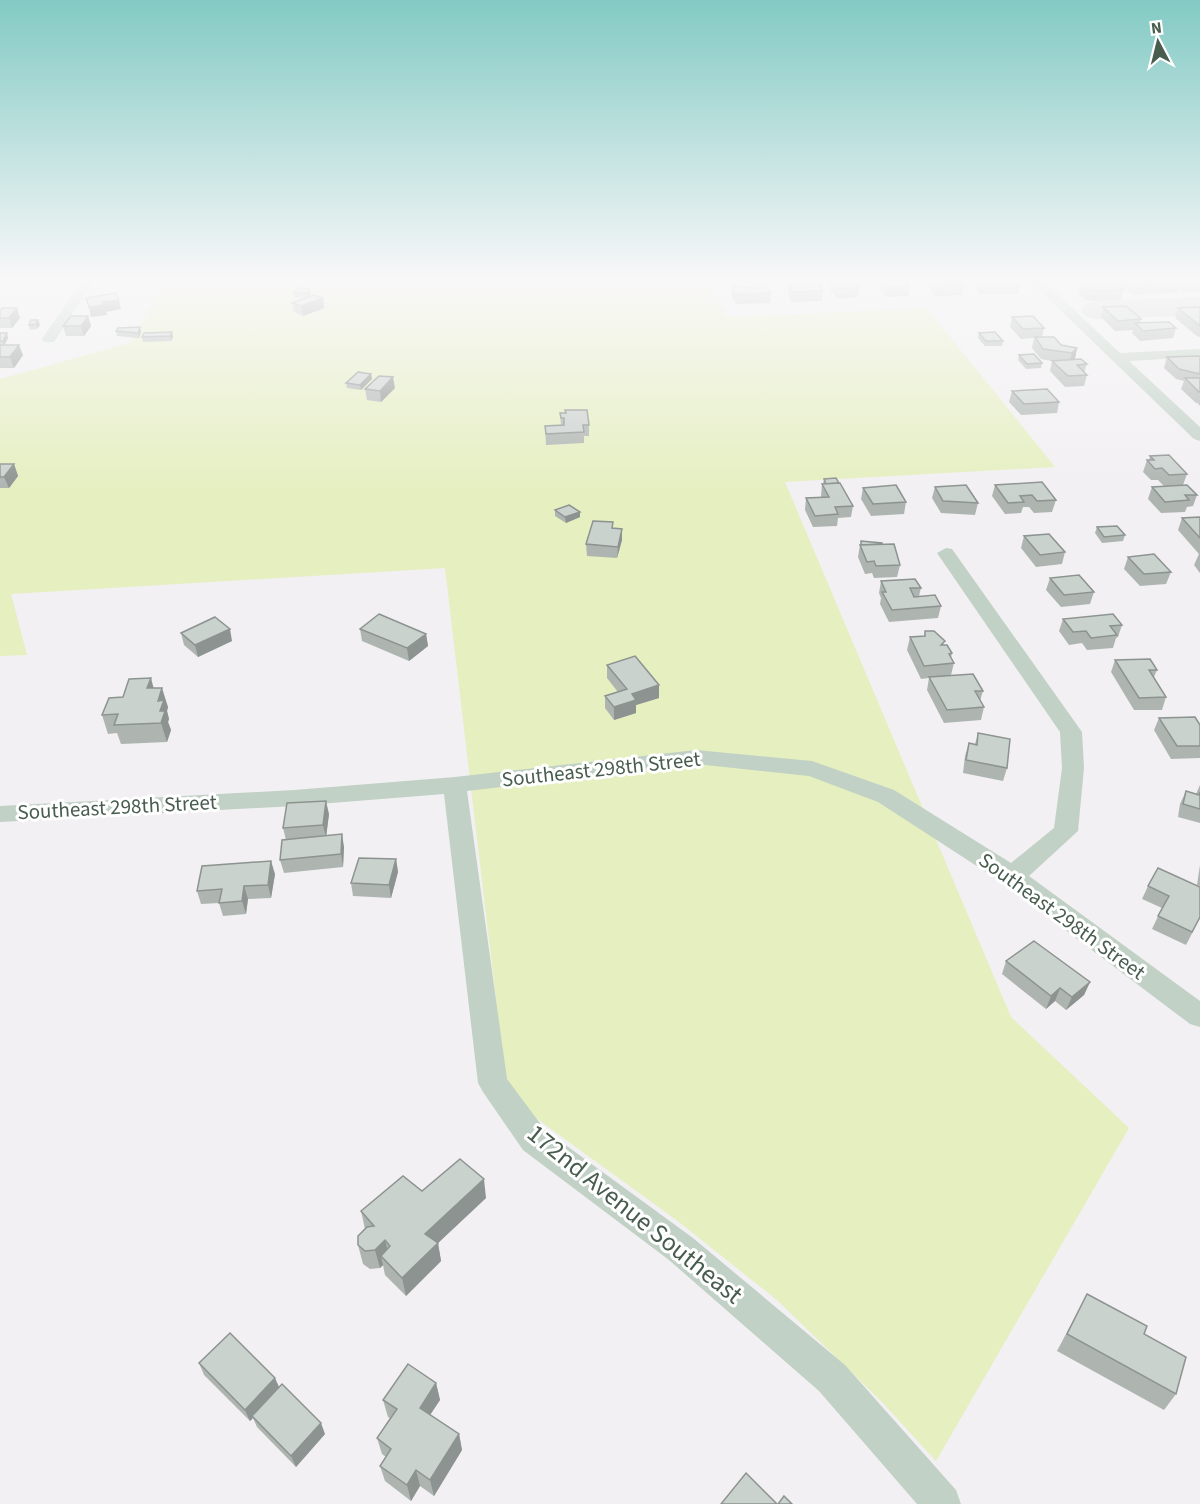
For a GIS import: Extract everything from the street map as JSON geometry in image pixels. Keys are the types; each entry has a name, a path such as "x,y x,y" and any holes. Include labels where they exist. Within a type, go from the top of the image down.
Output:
{"street":[{"path":"1110,351 1200,436"},
{"path":"1116,357 1200,353"},
{"path":"946,553 1071,732 1073,768 1066,831 1012,876"},
{"name":"Southeast 298th Street","path":"0,814 294,798 455,785 696,757 812,769 886,796 1012,876 1200,1016"},
{"name":"172nd Avenue Southeast","path":"455,785 493,1083 534,1140 681,1249 832,1378 942,1504"}],"green space":[{"path":"100,351 962,351 1055,467 785,482 1011,1017 1129,1128 936,1461 882,1402 777,1300 679,1222 525,1110 505,1075 445,568 11,594 27,655 0,656 0,379"}],"building":[{"path":"0,351 14,351 10,357 0,357"},
{"path":"1034,354 1042,363 1027,364 1019,355"},
{"path":"1199,356 1200,374 1179,369 1167,357"},
{"path":"1081,359 1087,364 1077,365 1087,375 1068,376 1052,361"},
{"path":"358,372 371,374 360,385 346,383"},
{"path":"379,376 393,377 380,391 365,389"},
{"path":"1185,378 1200,378 1200,392 1199,392"},
{"path":"1047,389 1059,402 1024,404 1012,391"},
{"path":"565,410 587,410 589,425 583,425 584,432 546,434 545,426 564,425 564,418 561,418 560,413 566,413"},
{"path":"1169,455 1187,474 1169,475 1162,468 1155,469 1147,460 1154,460 1150,456"},
{"path":"0,464 14,464 4,477 0,477"},
{"path":"836,478 839,483 826,484 824,479"},
{"path":"1042,482 1056,500 1037,501 1032,495 1020,496 1024,502 1008,503 995,485"},
{"path":"840,483 853,506 835,507 838,514 815,516 806,498 829,497 822,484"},
{"path":"896,485 906,502 873,504 863,488"},
{"path":"966,485 978,503 943,501 935,487"},
{"path":"1187,485 1197,495 1185,495 1189,500 1165,502 1152,487"},
{"path":"569,505 580,512 565,517 555,510"},
{"path":"1200,517 1200,538 1182,518"},
{"path":"593,521 613,522 612,528 622,529 618,547 586,544"},
{"path":"1117,526 1125,535 1104,537 1097,527"},
{"path":"1049,534 1065,552 1040,555 1024,536"},
{"path":"861,541 882,543 882,544 861,545"},
{"path":"894,544 900,565 876,566 874,561 867,562 860,545"},
{"path":"1154,554 1171,572 1144,574 1128,557"},
{"path":"1079,575 1094,592 1064,595 1050,578"},
{"path":"915,579 921,588 910,588 914,597 935,595 941,606 892,610 882,592 886,592 881,581"},
{"path":"379,614 426,634 407,648 360,629"},
{"path":"1113,614 1122,625 1110,626 1117,635 1091,638 1086,631 1073,632 1063,619"},
{"path":"215,617 230,629 195,645 181,633"},
{"path":"925,631 934,631 945,641 941,645 947,645 954,663 924,666 910,637 925,636"},
{"path":"635,656 659,685 632,694 636,700 614,707 605,696 627,689 607,665"},
{"path":"1150,659 1157,670 1149,670 1166,697 1139,698 1115,660"},
{"path":"973,674 983,691 975,691 984,707 947,710 929,677"},
{"path":"151,678 147,688 162,688 158,701 164,700 160,711 165,711 161,723 114,725 118,714 102,715 109,698 123,697 129,679"},
{"path":"1195,717 1200,725 1200,746 1177,746 1159,718"},
{"path":"978,733 1010,739 1007,768 966,760 969,743 977,745"},
{"path":"1186,791 1199,795 1200,792 1200,809 1183,804"},
{"path":"326,801 323,825 283,828 287,803"},
{"path":"342,834 341,854 280,860 282,840"},
{"path":"359,858 396,859 389,885 351,883"},
{"path":"271,861 268,885 244,886 242,901 219,903 222,889 197,891 202,866"},
{"path":"1158,868 1200,887 1200,917 1192,932 1158,916 1169,896 1148,886"},
{"path":"1034,941 1090,982 1072,997 1060,988 1051,996 1006,961"},
{"path":"460,1159 484,1179 425,1234 438,1243 402,1278 381,1256 390,1246 385,1240 375,1250 365,1251 358,1245 358,1236 367,1227 374,1226 361,1211 403,1176 422,1191"},
{"path":"1087,1294 1147,1326 1144,1334 1186,1357 1176,1394 1067,1334"},
{"path":"230,1333 275,1378 245,1410 199,1363"},
{"path":"408,1364 436,1383 420,1408 459,1434 430,1480 416,1470 407,1485 380,1466 391,1449 377,1438 397,1409 383,1400"},
{"path":"282,1384 321,1423 291,1456 252,1416"},
{"path":"746,1473 777,1504 721,1504"},
{"path":"784,1496 792,1504 778,1504"}]}
